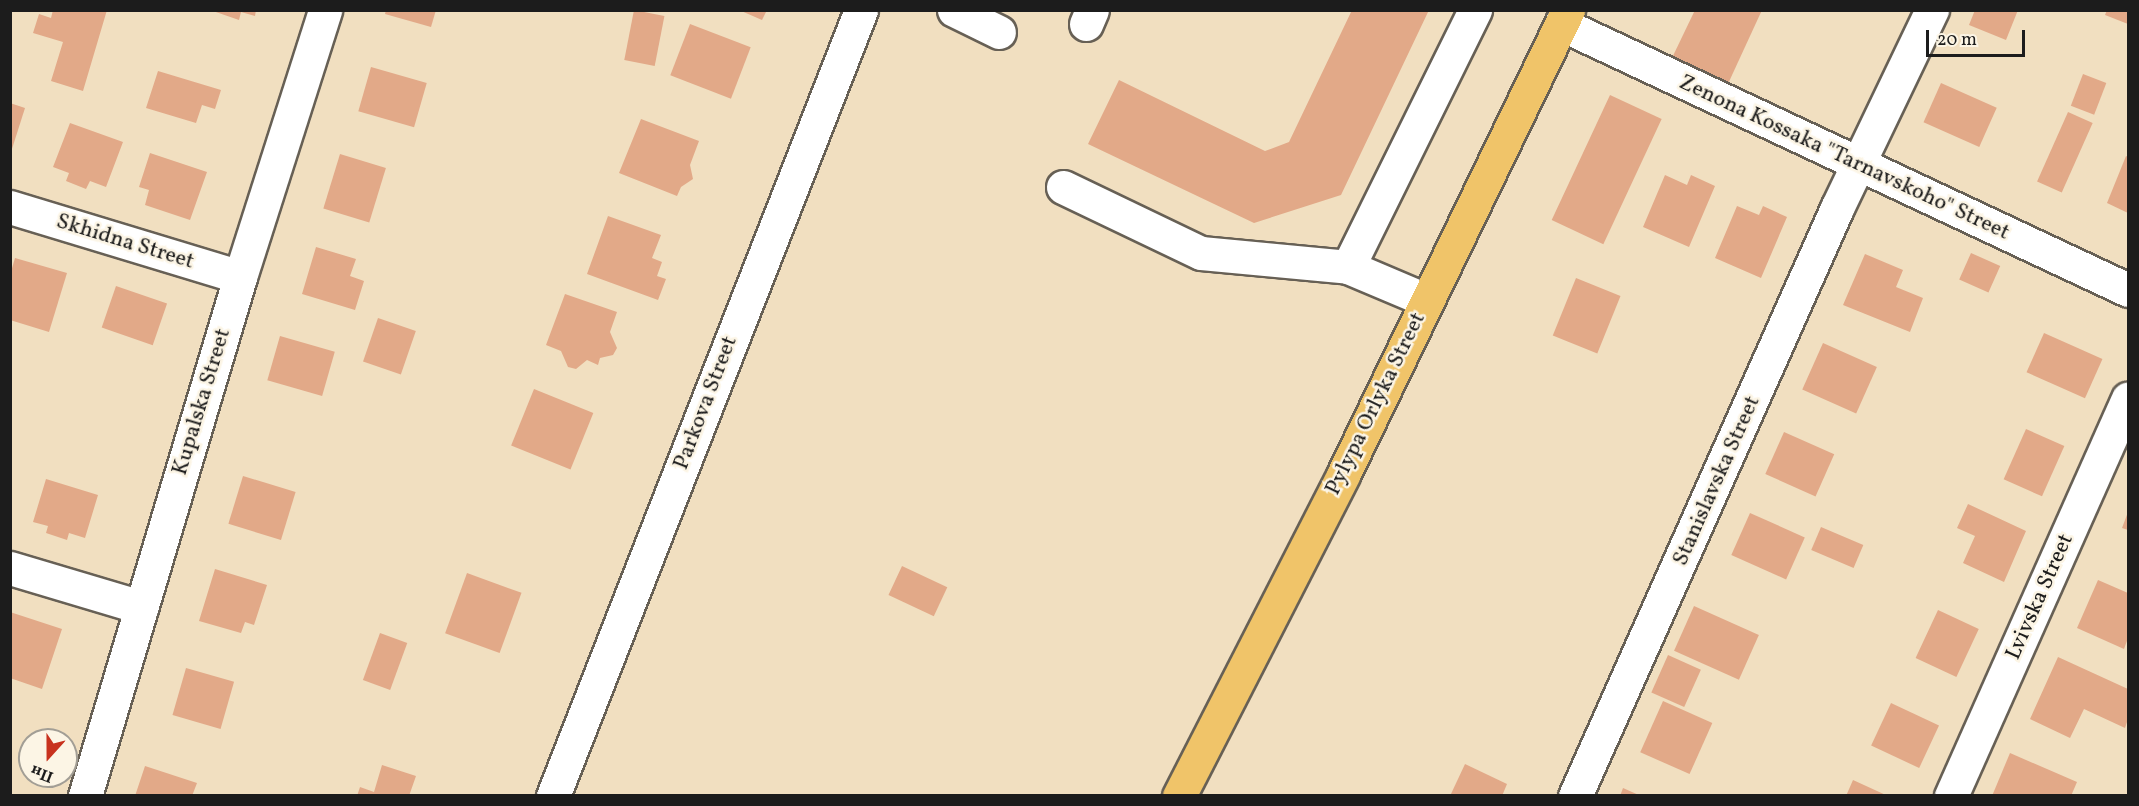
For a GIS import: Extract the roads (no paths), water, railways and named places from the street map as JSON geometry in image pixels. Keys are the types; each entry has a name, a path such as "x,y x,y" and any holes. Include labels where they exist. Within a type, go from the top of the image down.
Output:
{"main road":[{"name":"Pylypa Orlyka Street","path":"1179,795 1342,475 1564,17"}],"street":[{"name":"Kupalska Street","path":"86,795 240,277 325,10"},
{"name":"Parkova Street","path":"553,795 861,10"},
{"path":"954,10 999,32"},
{"path":"1348,267 1475,10"},
{"name":"Stanislavska Street","path":"1575,795 1837,208 1859,167 1932,10"},
{"name":"Zenona Kossaka \"Tarnavskoho\" Street","path":"1564,17 1859,167 2128,290"},
{"path":"1063,187 1201,254 1348,267 1426,300"},
{"name":"Skhidna Street","path":"10,207 240,277"},
{"name":"Lvivska Street","path":"1951,795 2128,399"},
{"path":"10,568 141,607"}]}
